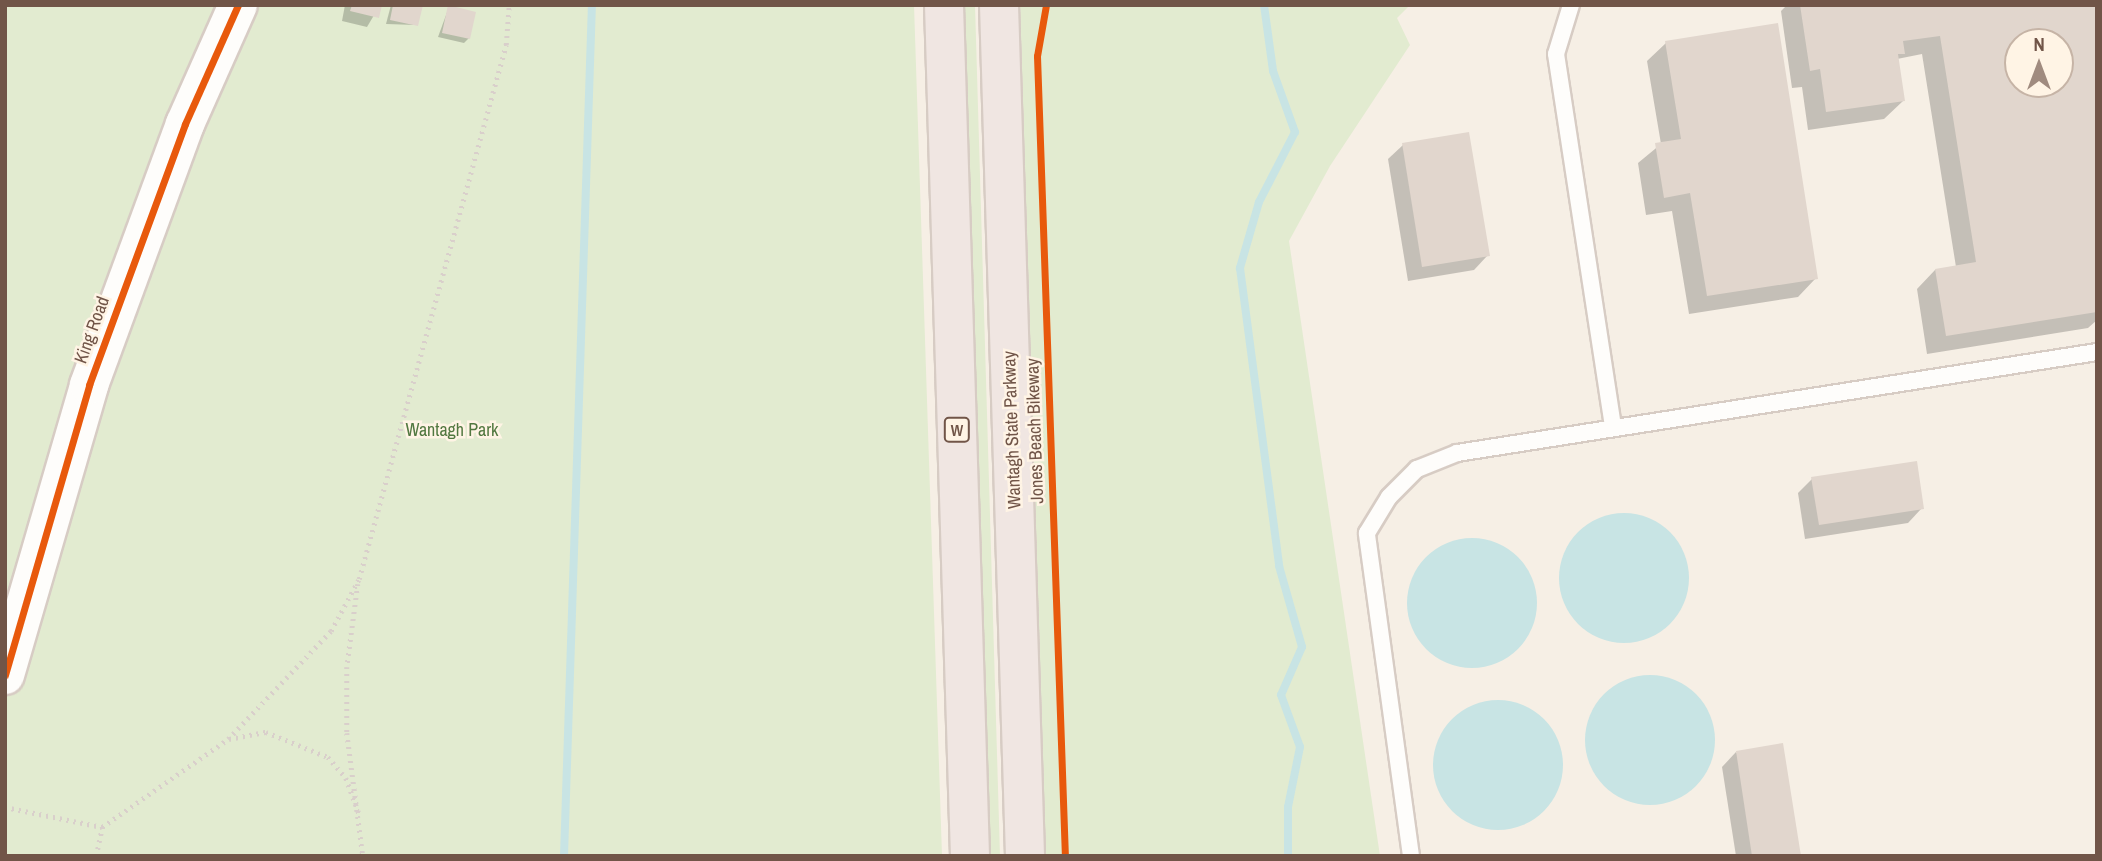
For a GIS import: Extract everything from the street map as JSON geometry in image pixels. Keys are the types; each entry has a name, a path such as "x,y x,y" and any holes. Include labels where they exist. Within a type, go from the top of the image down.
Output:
{"highway":[{"name":"W","path":"944,5 970,856"},
{"name":"Wantagh State Parkway","path":"999,5 1025,856"}],"street":[{"name":"King Road","path":"5,675 89,385 185,124 238,5"}],"lane":[{"path":"1571,5 1556,54 1561,109 1613,427"},
{"path":"1411,856 1367,533 1389,497 1417,469 1457,453 2097,352"}],"path":[{"path":"363,856 364,826 347,733 347,667 359,579 503,58 509,5"},
{"path":"96,856 103,827 228,739 331,631 359,579"},
{"path":"228,739 266,732 328,757 346,778 364,826"},
{"path":"5,807 103,827"}],"green space":[{"name":"Wantagh Park","path":"5,5 914,5 942,856 5,856"},
{"path":"961,5 975,5 1000,856 987,856"},
{"path":"1020,5 1410,5 1397,18 1410,45 1330,166 1289,241 1380,856 1046,856"}],"water":[{"path":"1624,513 1649,518 1670,532 1684,553 1689,578 1684,603 1670,624 1649,638 1624,643 1599,638 1578,624 1564,603 1559,578 1564,553 1578,532 1599,518"},
{"path":"1472,538 1497,543 1518,557 1532,578 1537,603 1532,628 1518,649 1497,663 1472,668 1447,663 1426,649 1412,628 1407,603 1412,578 1426,557 1447,543"},
{"path":"1650,675 1675,680 1696,694 1710,715 1715,740 1710,765 1696,786 1675,800 1650,805 1625,800 1604,786 1590,765 1585,740 1590,715 1604,694 1625,680"},
{"path":"1498,700 1523,705 1544,719 1558,740 1563,765 1558,790 1544,811 1523,825 1498,830 1473,825 1452,811 1438,790 1433,765 1438,740 1452,719 1473,705"}],"building":[{"path":"352,5 382,5 379,18 350,11"},
{"path":"393,5 423,5 418,26 390,20"},
{"path":"448,5 476,12 470,39 442,33"},
{"path":"1800,5 2097,5 2097,312 1946,336 1935,269 1976,262 1940,36 1903,41 1905,54 1898,54 1905,101 1826,112 1820,69 1810,71"},
{"path":"1778,23 1818,279 1707,296 1690,193 1664,198 1655,143 1681,139 1665,41"},
{"path":"1469,132 1490,256 1422,267 1402,143"},
{"path":"1917,461 1924,509 1819,525 1811,477"},
{"path":"1783,743 1801,856 1752,856 1736,751"}],"waterway":[{"path":"564,856 592,5"},
{"path":"1264,5 1273,71 1295,132 1259,202 1240,268 1279,566 1302,647 1281,695 1300,747 1288,807 1288,856"}],"cycle path":[{"path":"5,675 89,385 185,124 238,5"},
{"name":"Jones Beach Bikeway","path":"1046,5 1037,56 1065,856"}]}
